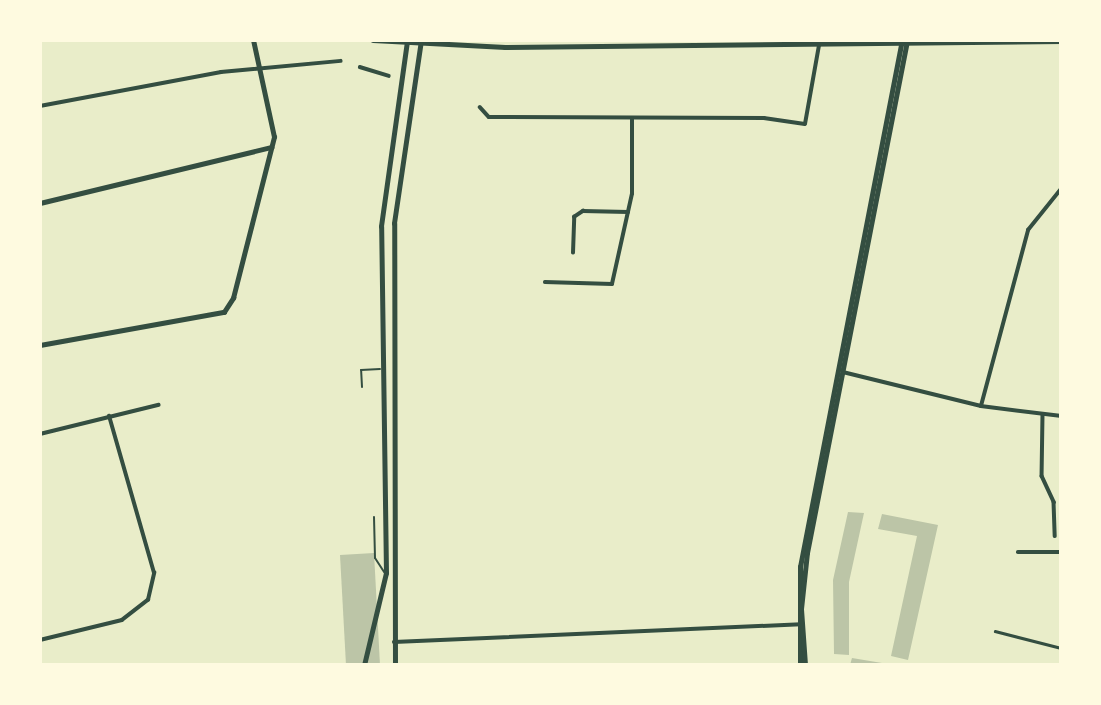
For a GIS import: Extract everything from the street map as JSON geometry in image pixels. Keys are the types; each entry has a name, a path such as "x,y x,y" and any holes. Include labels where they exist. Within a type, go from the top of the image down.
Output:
{"main road":[{"path":"364,665 386,573 380,369 381,226 407,42"},
{"path":"395,665 398,573 394,223 421,42"}],"street":[{"path":"40,345 224,312 233,298 274,137 253,40"},
{"path":"373,40 1061,41"},
{"path":"800,665 800,567 843,372 903,41"},
{"path":"480,107 489,117 632,120 764,118 805,124 820,42"},
{"path":"40,106 258,69 340,61"},
{"path":"360,67 389,76"},
{"path":"545,282 612,284 628,212 632,120"},
{"path":"40,203 271,148"},
{"path":"981,406 1028,230 1061,189"},
{"path":"573,253 575,217 583,211 628,212"},
{"path":"843,372 981,406 1061,416"},
{"path":"40,434 158,405"},
{"path":"1043,415 1042,477 1054,502 1055,536"},
{"path":"40,640 122,620 148,600 154,573 109,416"},
{"path":"1018,552 1061,552"},
{"path":"394,642 799,624"},
{"path":"799,624 805,665"},
{"path":"995,631 1061,648"}],"lane":[{"path":"362,387 361,370 380,369"},
{"path":"374,517 376,558 386,573 398,573"}],"building":[{"path":"848,512 864,513 849,582 849,655 834,654 833,580"},
{"path":"882,514 938,525 908,660 891,656 917,536 878,529"},
{"path":"374,553 380,665 346,665 340,555"},
{"path":"852,658 882,663 850,665"}]}
